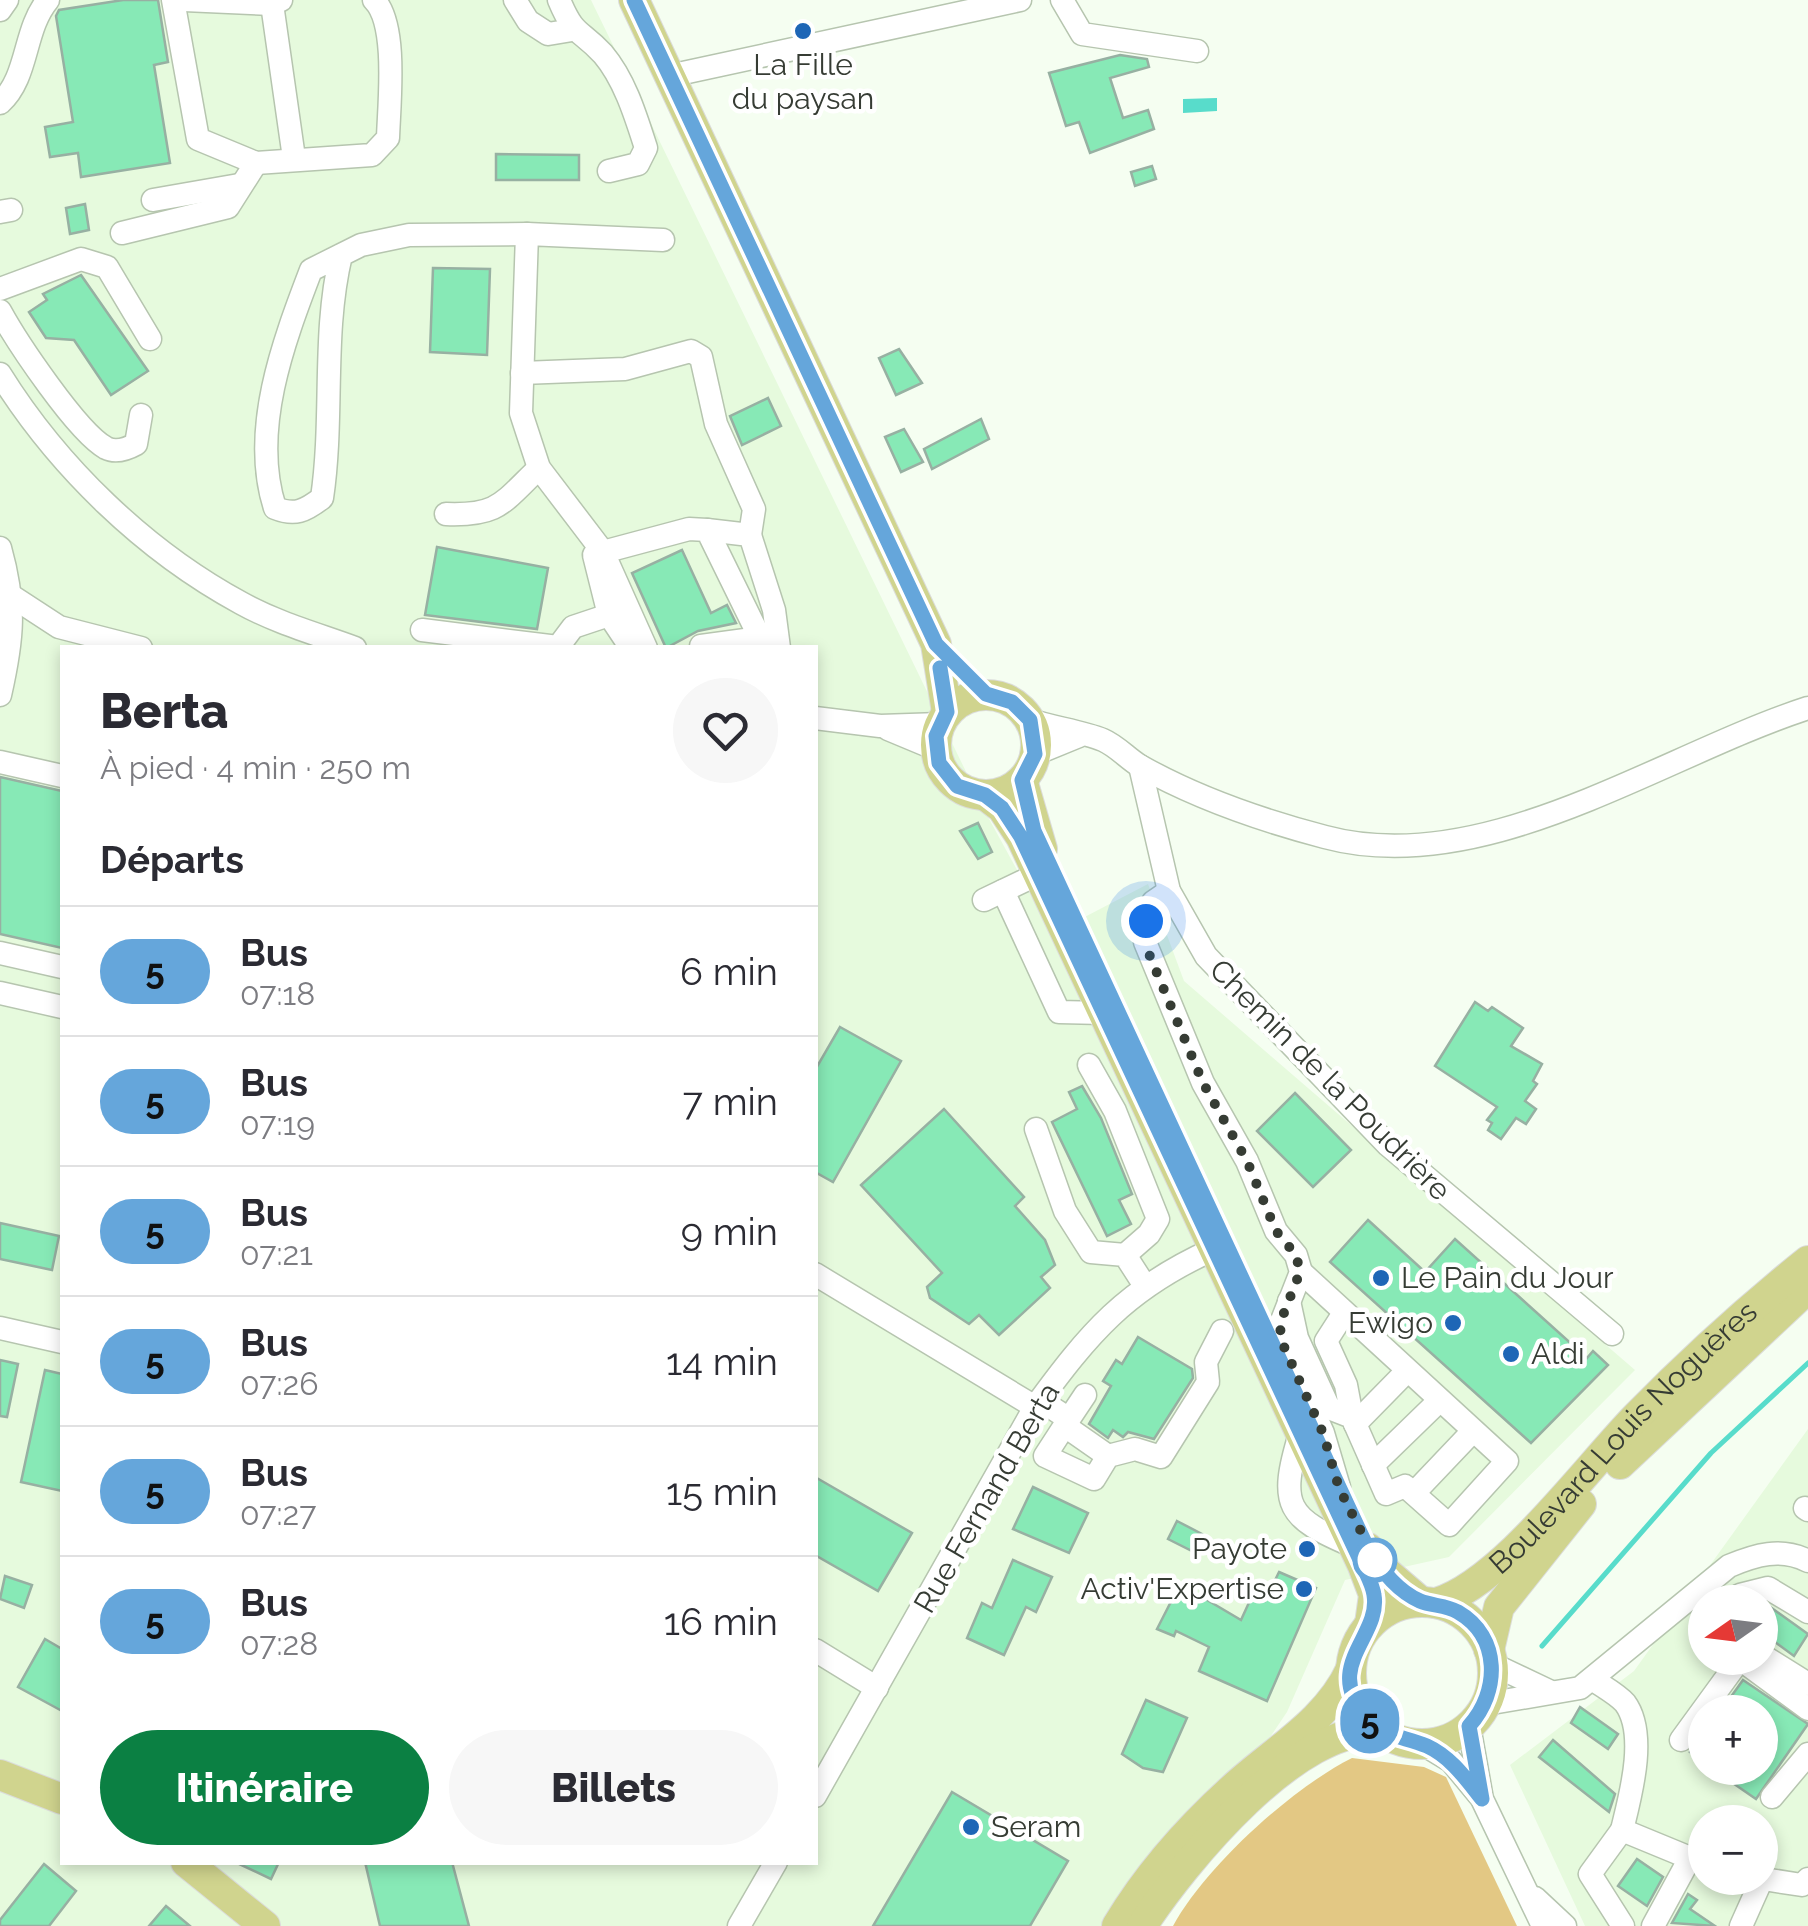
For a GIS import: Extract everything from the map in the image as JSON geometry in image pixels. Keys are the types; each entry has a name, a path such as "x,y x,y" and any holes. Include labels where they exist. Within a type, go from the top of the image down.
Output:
{"main road":[{"path":"634,0 936,644 986,694"},
{"path":"936,644 939,763 957,786 985,795 1002,808 1038,874 1353,1546 1374,1595 1370,1624"},
{"path":"941,728 972,696 986,694 1012,702 1030,720 1034,831 1339,1488 1378,1565 1429,1603 1459,1612 1477,1628 1491,1657 1477,1715 1456,1736 1423,1744 1381,1732 1357,1730 1333,1738 1277,1778 1207,1841 1142,1926"},
{"path":"985,795 1012,788 1029,767"},
{"name":"Boulevard Louis Noguères","path":"1429,1603 1453,1598 1498,1564 1637,1415 1808,1262"},
{"name":"Boulevard Louis Noguères","path":"1491,1657 1499,1606 1575,1510 1652,1430 1808,1288"},
{"path":"1117,1926 1171,1849 1244,1778 1327,1710 1370,1624 1385,1612 1429,1603"},
{"path":"1350,1669 1353,1693 1364,1714 1381,1732"},
{"path":"0,1775 60,1798"},
{"path":"190,1865 265,1926"}],"street":[{"path":"0,10 8,0"},
{"path":"0,103 18,77 38,12 48,0"},
{"path":"173,0 198,138 256,163 372,155 388,138 390,57 382,8 374,0"},
{"path":"184,0 277,2 294,158"},
{"path":"514,0 528,22 548,34 572,30"},
{"path":"559,0 572,30 603,55 630,101 646,148 638,164 609,171"},
{"path":"669,76 1020,0"},
{"path":"1062,0 1082,34 1197,51"},
{"path":"122,233 228,207 256,163"},
{"path":"153,200 239,185"},
{"path":"527,234 521,413 539,468 596,544 645,645"},
{"path":"342,255 331,298 328,453 322,498 306,510 290,514 275,508 264,476 278,358 310,270 361,245 409,235 527,234 663,240"},
{"path":"0,289 81,259 106,267 150,339"},
{"path":"0,311 16,341 84,427 108,449 125,450 136,444 141,415"},
{"path":"522,372 626,369 691,352 701,356 716,424 754,509 750,535 774,610 768,644"},
{"path":"0,374 49,441 122,519 187,570 242,604 347,645"},
{"path":"446,514 480,515 496,508 539,468"},
{"path":"596,544 689,529 750,535"},
{"path":"706,530 768,644"},
{"path":"596,544 609,615 629,645"},
{"path":"0,548 14,598 12,644 0,696"},
{"path":"14,598 59,627 129,645"},
{"path":"560,645 574,627 609,615"},
{"path":"422,630 542,645"},
{"path":"735,645 768,644"},
{"path":"1030,720 1103,740 1140,766 1246,811 1326,838 1375,846 1436,844 1540,817 1808,708"},
{"path":"818,718 941,728"},
{"path":"1029,767 1079,736"},
{"path":"0,762 60,776"},
{"name":"Chemin de la Poudrière","path":"1140,766 1168,891 1206,956 1388,1145 1612,1334"},
{"path":"1038,874 993,895 1059,1012 1103,1014"},
{"path":"1168,891 1153,902 1144,942 1203,1083 1247,1161 1276,1231 1296,1255 1300,1272 1506,1461 1448,1525 1405,1486 1386,1494 1326,1341 1344,1314"},
{"path":"0,952 60,967"},
{"path":"0,993 60,1007"},
{"path":"1036,1129 1065,1212 1090,1252 1125,1256 1150,1234 1158,1220 1116,1111 1089,1065"},
{"name":"Rue Fernand Berta","path":"818,1791 1038,1404 1098,1325 1145,1286 1212,1250"},
{"path":"1125,1256 1145,1286"},
{"path":"1300,1272 1280,1323 1281,1340 1323,1433 1339,1488"},
{"path":"818,1276 1067,1422 1108,1456"},
{"path":"1289,1300 1297,1338 1329,1408 1354,1420"},
{"path":"0,1328 60,1342"},
{"path":"1085,1396 1046,1456 1094,1479 1108,1456 1135,1449 1161,1457 1208,1382 1206,1362 1222,1330"},
{"path":"1354,1420 1407,1372"},
{"path":"1373,1465 1439,1401"},
{"path":"1415,1492 1473,1431"},
{"path":"1482,1799 1477,1715 1580,1688 1730,1566 1756,1554 1779,1552 1808,1561"},
{"path":"1778,1594 1808,1612"},
{"path":"818,1652 878,1688"},
{"path":"1491,1657 1554,1693"},
{"path":"1681,1740 1740,1659 1808,1709"},
{"path":"1778,1665 1808,1684"},
{"path":"1592,1679 1624,1702 1634,1722 1632,1792 1622,1830 1590,1874 1624,1926"},
{"path":"1423,1744 1451,1762 1482,1799 1542,1926"},
{"path":"1772,1797 1808,1754"},
{"path":"1622,1830 1688,1856"},
{"path":"739,1926 774,1865"},
{"path":"1652,1926 1688,1874"},
{"path":"1778,1880 1805,1882"},
{"path":"1525,1889 1566,1926"},
{"path":"1741,1926 1753,1895"}],"shaded area":[{"path":"0,0 591,0 988,817 1052,934 1148,884 1184,981 1635,1370 1449,1557 1345,1580 1287,1712 1143,1926 0,1926"},
{"path":"1808,1429 1808,1926 1585,1926 1510,1765 1634,1671 1688,1596 1688,1675 1778,1675 1778,1585 1696,1585"},
{"path":"1352,1758 1424,1767 1446,1777 1517,1926 1173,1926 1206,1879 1252,1831 1303,1789"}],"water":[{"path":"1217,98 1217,111 1183,113 1183,99"}],"building":[{"path":"123,0 158,0 168,62 154,65 170,163 81,177 78,153 50,157 45,127 73,122 56,16 59,10"},
{"path":"1120,55 1147,59 1149,67 1110,78 1123,118 1148,110 1154,129 1090,153 1079,122 1066,126 1049,73"},
{"path":"496,154 579,155 579,180 496,180"},
{"path":"1152,166 1156,179 1135,186 1131,172"},
{"path":"85,204 89,230 70,234 66,208"},
{"path":"433,268 490,269 487,355 430,352"},
{"path":"81,275 148,371 111,395 74,340 46,338 29,312 47,300 43,294"},
{"path":"899,349 922,383 896,395 879,358"},
{"path":"768,398 781,426 742,445 730,416"},
{"path":"981,419 989,439 932,469 924,449"},
{"path":"904,429 923,462 901,472 885,437"},
{"path":"437,547 548,568 537,629 425,615"},
{"path":"682,550 711,613 727,605 736,623 698,631 665,645 632,573"},
{"path":"0,777 60,791 60,948 0,934"},
{"path":"978,823 992,852 978,859 960,831"},
{"path":"1475,1002 1488,1011 1492,1007 1523,1028 1511,1046 1542,1064 1533,1081 1537,1084 1525,1101 1536,1109 1526,1124 1516,1118 1501,1139 1488,1130 1492,1123 1487,1120 1497,1107 1435,1066"},
{"path":"840,1027 901,1061 833,1182 818,1174 818,1065"},
{"path":"1082,1086 1101,1118 1132,1194 1119,1200 1131,1224 1107,1236 1052,1122 1077,1109 1069,1092"},
{"path":"1295,1093 1351,1150 1313,1187 1257,1131"},
{"path":"944,1109 1024,1197 1015,1206 1045,1240 1055,1265 1041,1277 1050,1288 999,1335 979,1315 969,1324 930,1298 927,1287 942,1273 861,1185"},
{"path":"1368,1220 1425,1272 1455,1239 1587,1358 1593,1351 1608,1365 1531,1443 1330,1262"},
{"path":"0,1223 59,1236 52,1270 0,1259"},
{"path":"1138,1337 1192,1369 1193,1378 1154,1439 1128,1432 1123,1437 1113,1430 1108,1438 1089,1424 1111,1386 1103,1381 1116,1360 1122,1364"},
{"path":"0,1360 18,1364 7,1417 0,1416"},
{"path":"45,1370 60,1374 60,1491 21,1482"},
{"path":"818,1479 912,1533 878,1591 818,1557"},
{"path":"1033,1487 1088,1513 1069,1553 1013,1529"},
{"path":"1177,1521 1202,1534 1194,1552 1168,1539"},
{"path":"1013,1560 1052,1577 1036,1612 1026,1607 1004,1655 967,1638 982,1603 992,1608"},
{"path":"1279,1572 1316,1588 1267,1701 1199,1671 1209,1647 1176,1631 1174,1636 1157,1629 1180,1584 1241,1620 1252,1596 1265,1601"},
{"path":"5,1576 32,1585 24,1608 0,1599"},
{"path":"1778,1613 1808,1634 1794,1656 1778,1644"},
{"path":"45,1639 60,1648 60,1710 18,1687"},
{"path":"1743,1680 1765,1695 1732,1695"},
{"path":"1146,1700 1187,1718 1163,1772 1143,1768 1122,1754"},
{"path":"1778,1704 1808,1724 1778,1767"},
{"path":"1580,1707 1618,1734 1608,1749 1571,1723"},
{"path":"1553,1740 1615,1794 1609,1812 1539,1757"},
{"path":"1736,1785 1766,1785 1756,1799"},
{"name":"Seram","path":"952,1792 1068,1861 1030,1926 873,1926"},
{"path":"1637,1859 1663,1877 1647,1906 1618,1886"},
{"path":"44,1864 76,1891 49,1926 0,1926 0,1920"},
{"path":"241,1865 278,1865 271,1879"},
{"path":"366,1865 453,1865 469,1926 380,1926"},
{"path":"1688,1894 1697,1900 1690,1909 1715,1926 1672,1923"},
{"path":"166,1906 190,1926 149,1926"}],"waterway":[{"path":"1542,1646 1711,1453 1808,1363"}],"bus line":[{"name":"5","path":"634,0 936,644 955,658 986,694 1012,702 1030,720 1036,736 1035,754 1022,780 1034,831 1366,1545 1396,1584 1421,1602 1459,1612 1477,1628 1489,1650 1492,1684 1486,1704 1469,1726 1470,1751 1482,1799 1451,1762 1437,1752 1381,1732 1364,1714 1353,1693 1350,1669 1354,1652 1374,1608 1374,1595 1363,1566 1021,837 1002,808 985,795 957,786 939,763 936,736 947,712 940,668"}],"place":[{"name":"La Fille du paysan","path":"803,31"},
{"name":"Le Pain du Jour","path":"1381,1278"},
{"name":"Ewigo","path":"1453,1323"},
{"name":"Aldi","path":"1511,1354"},
{"name":"Payote","path":"1307,1549"},
{"name":"Activ'Expertise","path":"1304,1589"},
{"name":"Seram","path":"971,1827"}],"route":[{"path":"1146,921 1144,942 1203,1083 1247,1161 1276,1231 1296,1255 1300,1272 1280,1323 1281,1340 1323,1433 1339,1488 1378,1565 1375,1560"}]}
